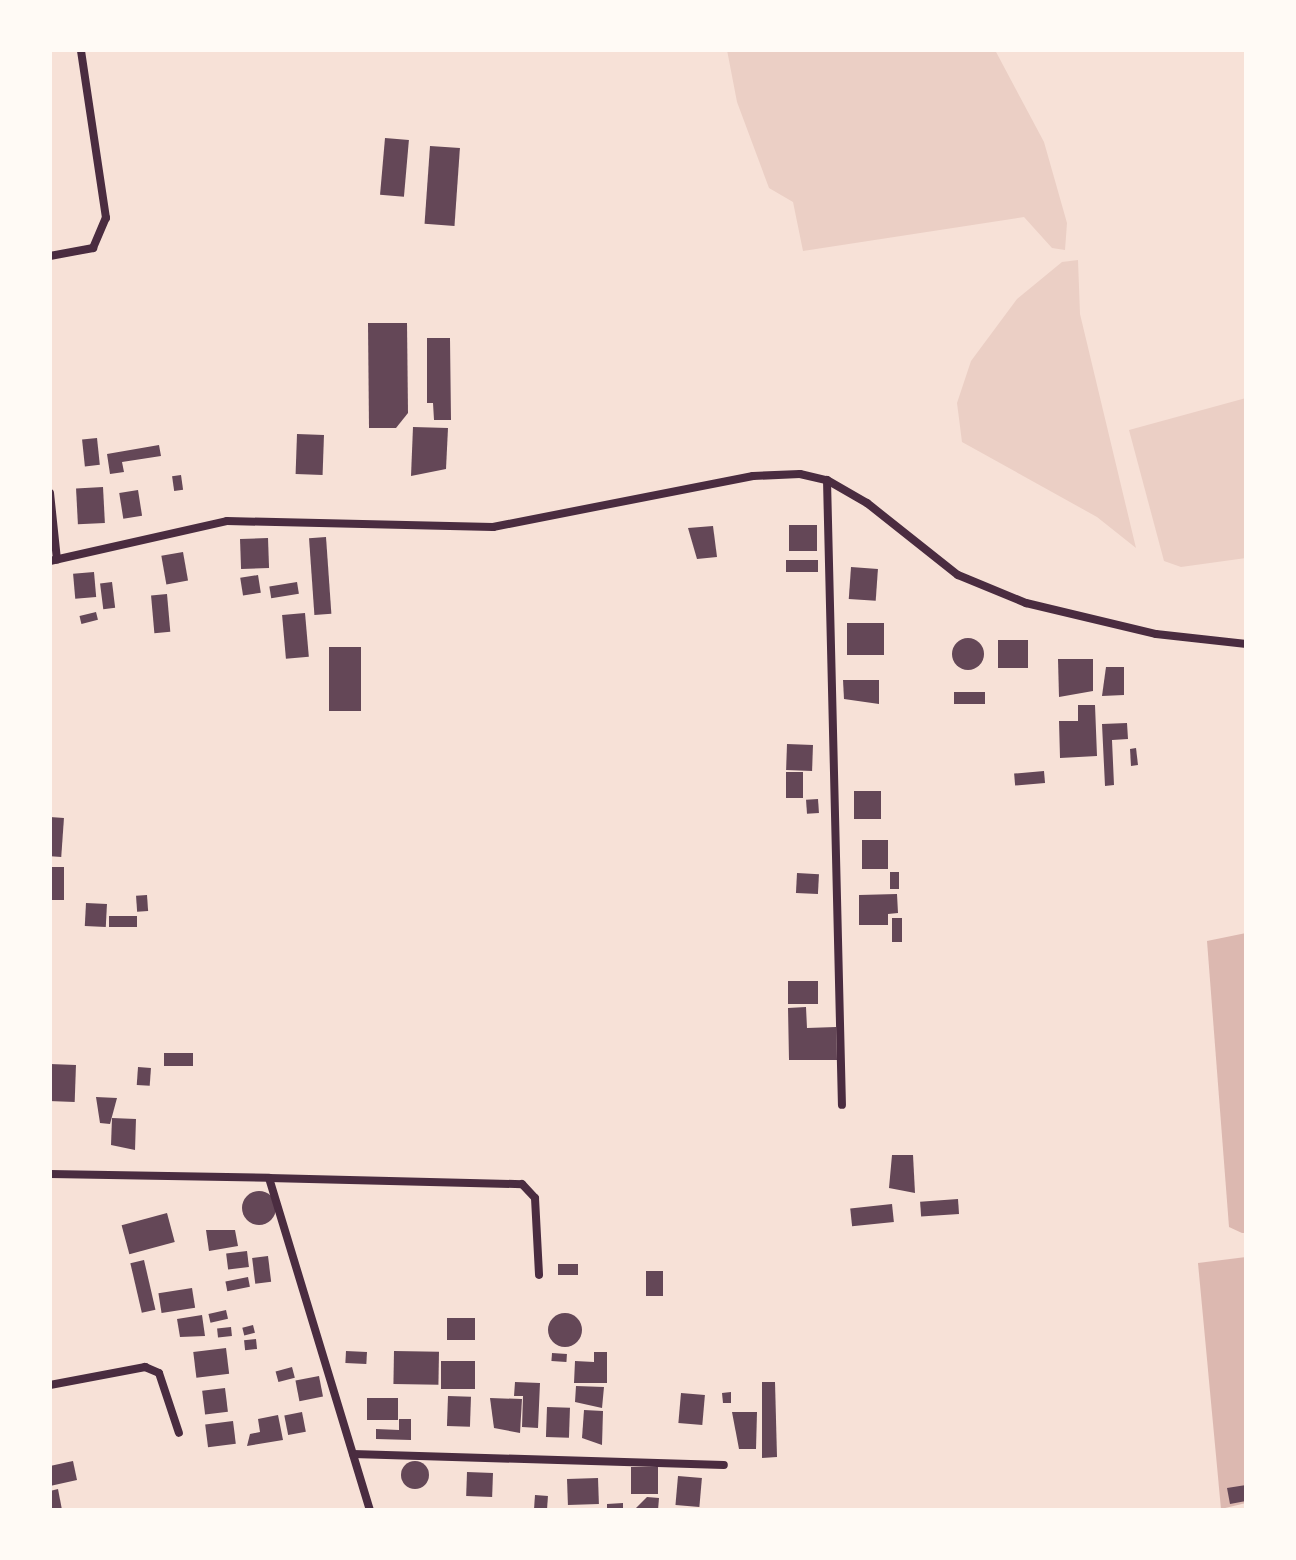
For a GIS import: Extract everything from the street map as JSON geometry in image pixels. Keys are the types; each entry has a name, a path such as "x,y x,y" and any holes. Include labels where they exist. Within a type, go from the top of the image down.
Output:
{"street":[{"path":"50,256 93,248 106,218 81,50"},
{"path":"50,493 54,561 227,521 493,527 753,476 827,480 958,575 1026,603 1156,634 1246,644"},
{"path":"827,480 842,1105"},
{"path":"50,1174 522,1184 535,1198 539,1275"},
{"path":"269,1178 370,1510"},
{"path":"50,1385 145,1367 159,1373 179,1433"},
{"path":"353,1454 724,1465"}],"shaded area":[{"path":"727,50 995,50 1044,142 1067,223 1065,250 1052,248 1024,217 803,251 793,202 769,188 737,102"},
{"path":"1078,260 1080,314 1136,548 1097,517 962,442 957,403 971,361 1017,299 1062,262"},
{"path":"1246,398 1246,558 1181,567 1164,561 1129,430"},
{"path":"1246,933 1246,1233 1242,1233 1229,1227 1207,941"},
{"path":"1246,1257 1246,1503 1221,1509 1198,1263"}],"building":[{"path":"385,138 409,140 404,197 380,195"},
{"path":"430,146 460,148 454,226 425,224"},
{"path":"368,323 407,323 408,413 396,428 369,428"},
{"path":"427,338 450,338 451,420 434,420 433,403 427,403"},
{"path":"413,427 448,428 446,469 411,476"},
{"path":"297,434 324,435 323,475 296,474"},
{"path":"97,438 100,465 85,466 82,440"},
{"path":"159,445 161,456 122,462 124,472 110,474 107,454"},
{"path":"181,475 183,490 174,491 172,476"},
{"path":"103,487 105,523 78,524 76,488"},
{"path":"138,490 142,516 123,519 119,493"},
{"path":"789,525 817,525 817,551 789,551"},
{"path":"713,526 717,557 697,559 688,528"},
{"path":"326,537 331,614 314,615 309,538"},
{"path":"268,538 269,568 241,569 240,539"},
{"path":"183,552 188,581 166,584 161,556"},
{"path":"786,560 818,560 818,572 786,572"},
{"path":"851,567 878,569 876,601 849,599"},
{"path":"94,572 96,597 75,599 73,574"},
{"path":"258,575 261,593 243,596 240,578"},
{"path":"112,582 115,608 103,609 100,583"},
{"path":"297,582 299,594 271,598 269,586"},
{"path":"167,594 170,632 154,633 151,595"},
{"path":"96,612 98,620 81,624 80,616"},
{"path":"305,613 309,657 286,659 282,615"},
{"path":"847,623 884,623 884,655 847,655"},
{"path":"968,638 979,643 984,654 979,665 968,670 957,665 952,654 957,643"},
{"path":"998,640 1028,640 1028,668 998,668"},
{"path":"329,647 361,647 361,711 329,711"},
{"path":"1058,659 1093,659 1093,691 1059,697"},
{"path":"1106,667 1124,667 1124,695 1102,696"},
{"path":"843,680 879,680 879,704 844,699"},
{"path":"954,692 985,692 985,704 954,704"},
{"path":"1078,705 1095,705 1097,756 1060,758 1059,721 1078,721"},
{"path":"1127,723 1128,739 1112,740 1114,785 1105,786 1102,724"},
{"path":"787,744 813,745 812,771 786,770"},
{"path":"1136,748 1138,765 1131,766 1130,749"},
{"path":"1044,771 1045,783 1015,786 1014,774"},
{"path":"786,772 803,772 803,798 786,798"},
{"path":"854,791 881,791 881,819 854,819"},
{"path":"818,799 819,813 807,814 806,800"},
{"path":"50,817 64,818 61,857 50,856"},
{"path":"862,840 888,840 888,869 862,869"},
{"path":"50,867 64,867 64,900 50,900"},
{"path":"890,872 899,872 899,889 890,889"},
{"path":"797,873 819,874 818,894 796,893"},
{"path":"897,894 898,913 888,914 888,925 859,925 859,895"},
{"path":"147,895 148,911 137,912 136,896"},
{"path":"86,903 107,904 106,927 85,926"},
{"path":"109,916 137,916 137,927 109,927"},
{"path":"892,918 902,918 902,942 892,942"},
{"path":"788,981 818,981 818,1004 788,1004"},
{"path":"806,1007 807,1028 836,1027 837,1060 789,1060 788,1008"},
{"path":"164,1053 193,1053 193,1066 164,1066"},
{"path":"50,1064 76,1065 75,1102 50,1101"},
{"path":"138,1067 151,1068 150,1086 137,1085"},
{"path":"96,1097 117,1098 110,1124 100,1123"},
{"path":"112,1118 136,1119 135,1150 111,1145"},
{"path":"892,1155 913,1155 915,1193 889,1188"},
{"path":"259,1191 271,1196 276,1208 271,1220 259,1225 247,1220 242,1208 247,1196"},
{"path":"958,1199 959,1214 921,1217 920,1202"},
{"path":"892,1204 894,1222 852,1226 850,1208"},
{"path":"167,1213 175,1242 129,1254 122,1225"},
{"path":"206,1230 235,1230 238,1246 209,1251"},
{"path":"247,1251 249,1267 228,1269 226,1254"},
{"path":"268,1256 271,1282 255,1284 252,1258"},
{"path":"144,1260 155,1310 142,1313 130,1263"},
{"path":"558,1264 578,1264 578,1275 558,1275"},
{"path":"646,1271 663,1271 663,1296 646,1296"},
{"path":"248,1277 250,1287 227,1291 225,1281"},
{"path":"192,1288 195,1308 162,1313 158,1293"},
{"path":"226,1310 228,1319 210,1323 208,1314"},
{"path":"565,1313 577,1318 582,1330 577,1342 565,1347 553,1342 548,1330 553,1318"},
{"path":"202,1315 205,1336 180,1337 177,1319"},
{"path":"447,1318 475,1318 475,1340 447,1340"},
{"path":"253,1325 255,1333 244,1335 242,1328"},
{"path":"231,1327 232,1336 218,1337 217,1328"},
{"path":"256,1339 257,1349 245,1350 244,1340"},
{"path":"226,1348 229,1374 196,1378 193,1352"},
{"path":"346,1351 367,1352 366,1364 345,1363"},
{"path":"394,1351 439,1352 438,1385 393,1384"},
{"path":"594,1352 607,1352 607,1383 574,1383 575,1361 594,1362"},
{"path":"552,1353 567,1354 566,1362 551,1361"},
{"path":"441,1361 475,1361 475,1389 441,1389"},
{"path":"292,1367 295,1378 278,1382 276,1371"},
{"path":"319,1376 323,1397 299,1401 295,1381"},
{"path":"515,1382 540,1383 538,1428 522,1427 523,1396 514,1396"},
{"path":"762,1382 775,1382 777,1457 762,1458"},
{"path":"576,1386 604,1387 602,1408 575,1402"},
{"path":"225,1388 228,1412 205,1415 202,1391"},
{"path":"731,1392 731,1403 723,1403 722,1393"},
{"path":"681,1393 705,1395 702,1425 678,1423"},
{"path":"448,1396 471,1397 470,1427 447,1426"},
{"path":"367,1398 398,1398 398,1420 367,1420"},
{"path":"490,1398 522,1399 520,1433 494,1428"},
{"path":"547,1407 570,1408 569,1438 546,1437"},
{"path":"584,1410 603,1411 602,1445 582,1438"},
{"path":"302,1412 306,1432 288,1435 284,1415"},
{"path":"732,1412 757,1412 756,1449 739,1449"},
{"path":"278,1415 283,1440 247,1446 250,1434 260,1432 258,1419"},
{"path":"399,1419 411,1419 411,1440 376,1439 376,1429 399,1430"},
{"path":"233,1421 236,1444 208,1447 205,1424"},
{"path":"73,1461 77,1480 50,1486 50,1466"},
{"path":"415,1461 425,1465 429,1475 425,1485 415,1489 405,1485 401,1475 405,1465"},
{"path":"631,1467 658,1467 658,1494 631,1494"},
{"path":"467,1472 493,1473 492,1497 466,1496"},
{"path":"678,1476 702,1478 699,1507 675,1505"},
{"path":"598,1478 599,1504 568,1505 567,1479"},
{"path":"1246,1485 1246,1501 1230,1504 1227,1488"},
{"path":"58,1489 62,1510 50,1510 50,1491"},
{"path":"535,1495 548,1496 547,1510 534,1510"},
{"path":"647,1497 659,1498 658,1510 634,1510"},
{"path":"623,1503 623,1510 607,1510 607,1504"}]}
